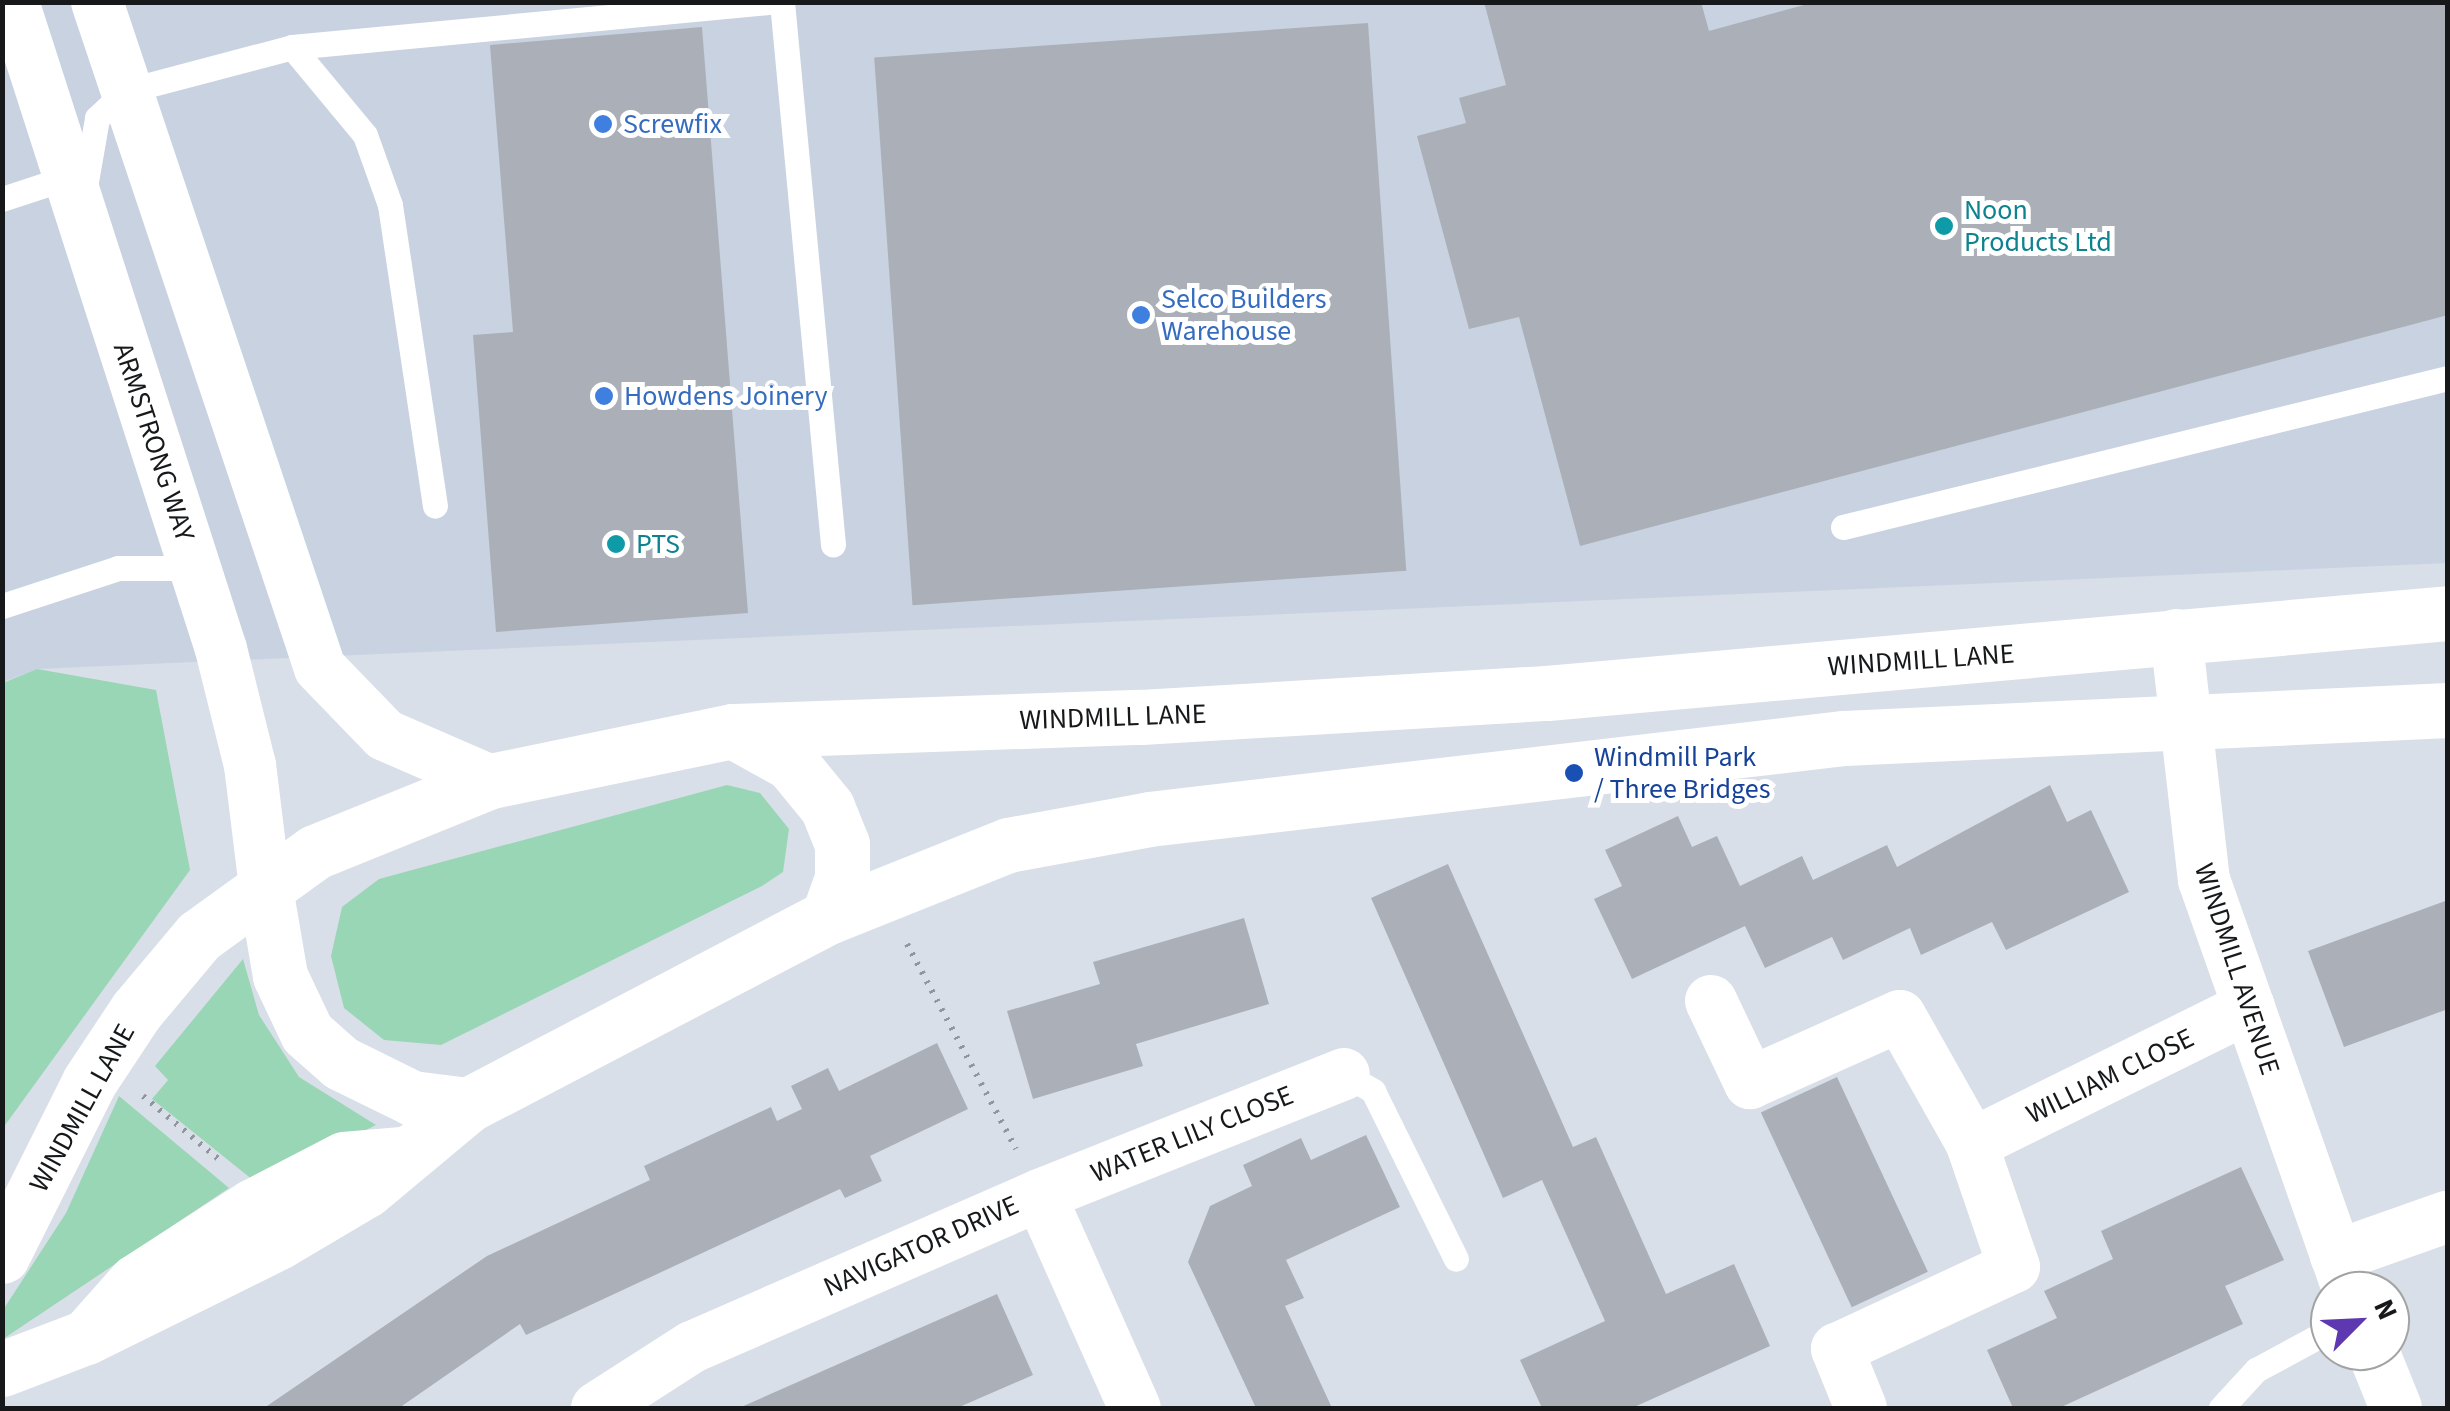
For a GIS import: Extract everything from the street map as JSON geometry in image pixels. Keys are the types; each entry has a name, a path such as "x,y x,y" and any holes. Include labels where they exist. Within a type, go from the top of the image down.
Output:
{"main road":[{"name":"WINDMILL LANE","path":"2,1256 53,1149 136,1011 200,936 315,852 491,781 734,731 1141,717 1547,693 2008,656 2176,635 2448,613"},
{"path":"2,1369 86,1336 278,1242 366,1190 468,1105 828,917 880,892 1008,844 1149,819 1844,738 2448,710"},
{"path":"734,731 791,762 827,808 842,844 842,878 828,917"},
{"path":"265,888 280,976 307,1033 342,1062 412,1098 468,1105"}],"street":[{"name":"ARMSTRONG WAY","path":"13,2 194,568 250,765 265,888"},
{"path":"96,2 320,668 385,735 491,781"},
{"name":"WINDMILL AVENUE","path":"2176,635 2204,880 2341,1271"},
{"path":"1711,1000 1750,1083 1900,1016 1972,1144 2014,1266 1837,1349 1862,1408"},
{"name":"WILLIAM CLOSE","path":"1972,1144 2249,1008"},
{"name":"WATER LILY CLOSE","path":"1040,1195 1344,1074"},
{"name":"NAVIGATOR DRIVE","path":"598,1408 692,1347 1040,1195 1135,1408"},
{"path":"2347,1271 2447,1216"},
{"path":"2381,1371 2396,1408"}],"lane":[{"path":"2,199 74,194 97,118 126,91 292,47 768,2"},
{"path":"782,2 833,545"},
{"path":"292,47 366,135 390,206 435,506"},
{"path":"1843,527 2448,378"},
{"path":"2,606 118,568 194,568"},
{"path":"1344,1074 1373,1091 1456,1259"},
{"path":"2220,1408 2256,1370 2310,1341"}],"path":[{"path":"880,892 1040,1195"},
{"path":"138,1092 236,1174"}],"shaded area":[{"path":"3,3 2447,3 2447,563 37,669 3,682"}],"green space":[{"path":"37,669 156,690 190,870 3,1128 3,683"},
{"path":"727,785 760,793 789,829 783,872 762,886 441,1045 384,1040 344,1008 331,956 342,907 379,879"},
{"path":"243,959 259,1015 299,1077 376,1125 258,1184 152,1099 168,1080 155,1066"},
{"path":"119,1096 229,1188 3,1339 3,1310 66,1213"}],"building":[{"name":"Noon Products Ltd","path":"1484,2 1701,2 1709,31 1815,2 2448,2 2448,315 1580,546 1519,317 1469,329 1417,136 1466,123 1459,98 1506,85"},
{"name":"Selco Builders Warehouse","path":"1368,23 1406,571 913,605 874,58"},
{"path":"702,27 748,613 496,632 473,335 513,332 490,45"},
{"path":"2050,785 2067,822 2091,810 2129,892 2006,950 1992,922 1921,955 1910,928 1843,960 1832,937 1765,968 1745,926 1632,979 1594,899 1622,886 1605,850 1678,816 1692,847 1717,836 1740,886 1802,856 1813,880 1887,845 1897,867"},
{"path":"1448,864 1573,1147 1596,1137 1666,1294 1734,1264 1770,1346 1632,1408 1542,1408 1520,1360 1605,1321 1542,1180 1503,1198 1371,898"},
{"path":"2448,900 2448,1009 2344,1047 2308,951"},
{"path":"1244,918 1269,1004 1136,1044 1143,1066 1033,1099 1007,1011 1100,984 1093,962"},
{"path":"937,1043 968,1109 870,1156 882,1181 845,1198 840,1189 526,1335 520,1324 399,1408 264,1408 487,1256 650,1180 644,1166 771,1107 777,1121 802,1109 791,1086 828,1068 839,1091"},
{"path":"1837,1077 1928,1272 1852,1307 1761,1112"},
{"path":"1366,1135 1400,1207 1286,1260 1304,1298 1285,1306 1332,1408 1256,1408 1188,1262 1210,1206 1252,1186 1243,1165 1301,1138 1311,1160"},
{"path":"2241,1167 2284,1260 2225,1286 2243,1324 2059,1408 2013,1408 1987,1350 2057,1318 2044,1291 2113,1259 2101,1231"},
{"path":"997,1294 1033,1375 957,1408 739,1408"}],"place":[{"name":"Screwfix","path":"603,124"},
{"name":"Noon Products Ltd","path":"1944,226"},
{"name":"Selco Builders Warehouse","path":"1141,315"},
{"name":"Howdens Joinery","path":"604,396"},
{"name":"PTS","path":"616,544"},
{"name":"Windmill Park / Three Bridges","path":"1574,773"}]}
